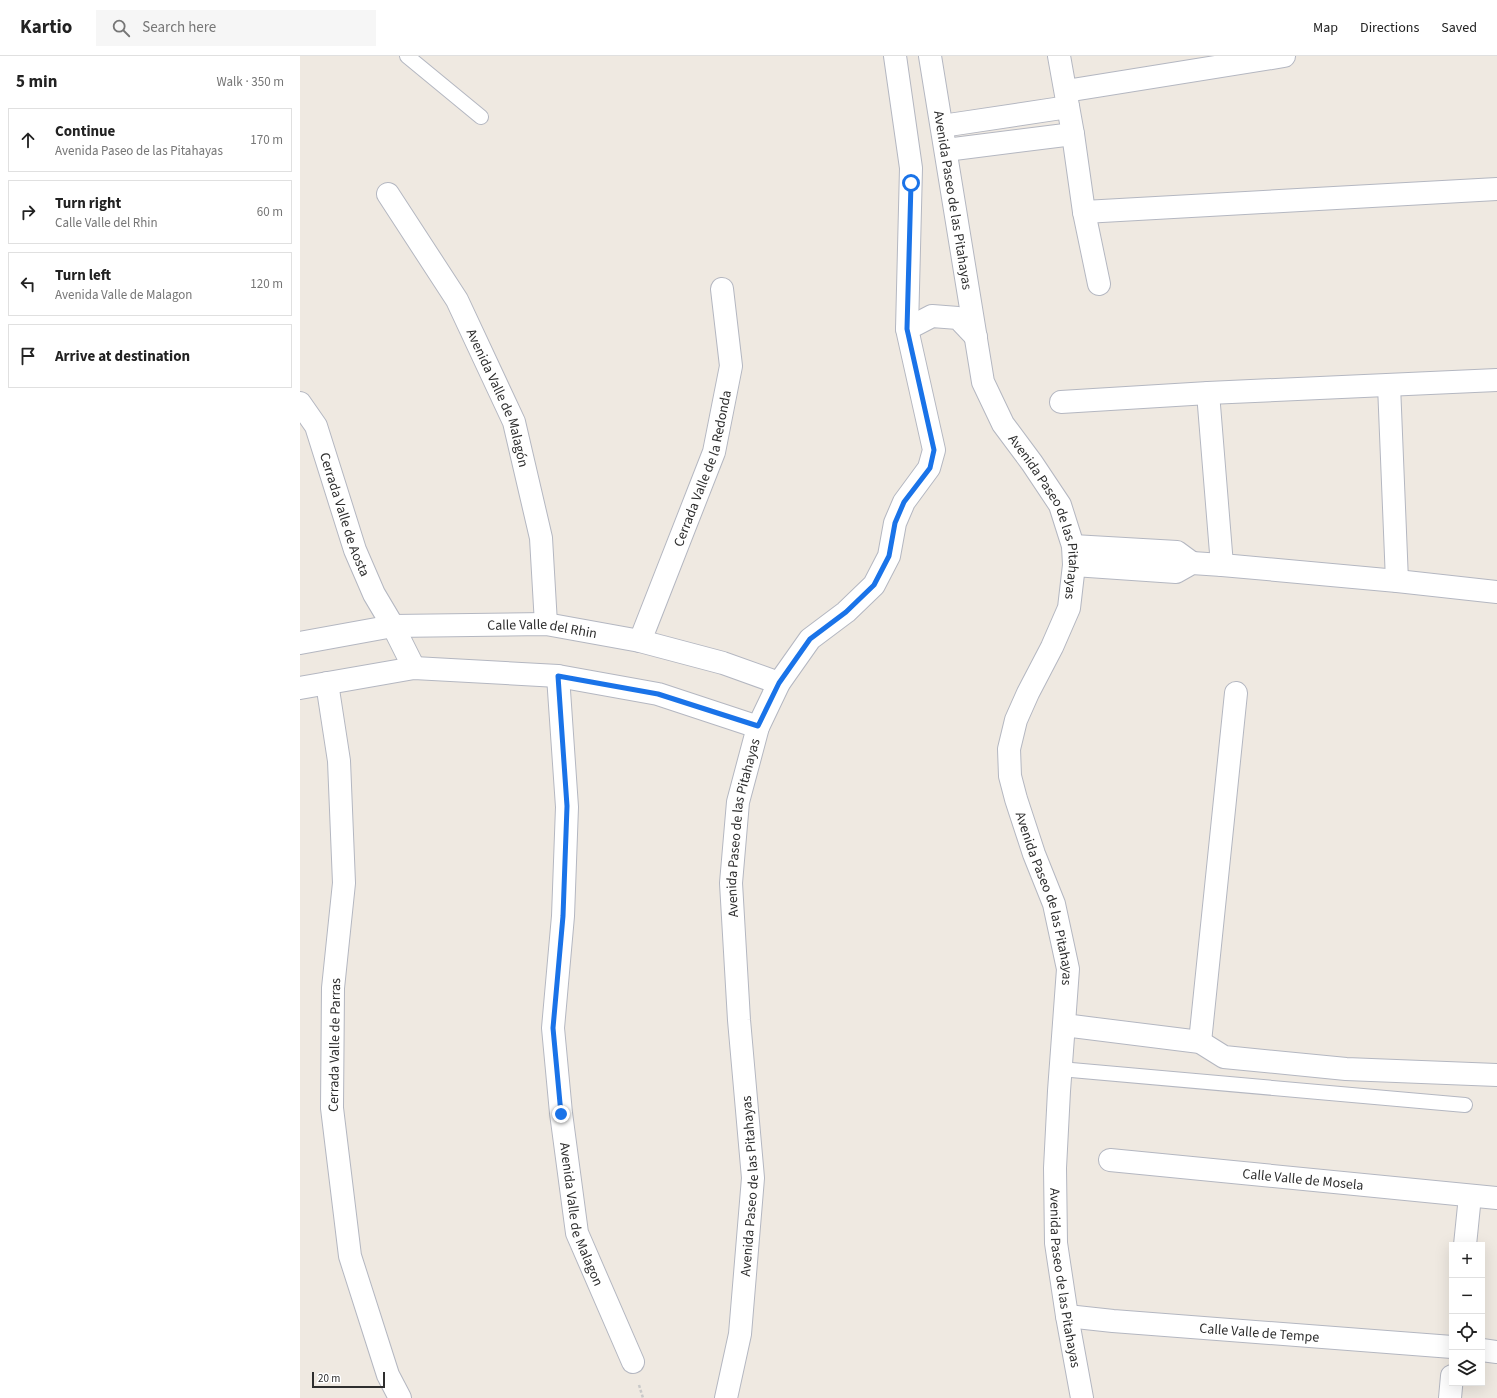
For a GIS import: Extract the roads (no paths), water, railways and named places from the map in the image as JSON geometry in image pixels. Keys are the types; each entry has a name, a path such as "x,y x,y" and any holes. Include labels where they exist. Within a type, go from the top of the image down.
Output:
{"street":[{"name":"Avenida Paseo de las Pitahayas","path":"726,1398 740,1334 753,1178 739,1020 731,884 738,802 758,726 779,683 810,639 846,612 874,585 889,556 895,523 904,502 930,468 934,450 907,329 911,168 895,56"},
{"name":"Avenida Paseo de las Pitahayas","path":"930,56 983,382 1003,424 1032,463 1060,505 1074,556 1069,608 1052,647 1016,720 1009,748 1010,776 1014,791 1034,854 1054,904 1068,969 1060,1069 1056,1168 1056,1243 1067,1316 1082,1398"},
{"path":"1059,56 1073,134 1084,212 1099,284"},
{"path":"942,126 1067,99 1284,56"},
{"path":"946,150 1073,134"},
{"path":"1084,212 1497,189"},
{"name":"Avenida Valle de Malagón","path":"388,194 457,300 514,422 541,538 546,624"},
{"name":"Cerrada Valle de la Redonda","path":"640,641 714,452 731,366 722,289"},
{"path":"907,329 932,316 958,318 976,337"},
{"path":"1060,402 1208,393 1497,380"},
{"path":"1389,385 1397,581"},
{"path":"1208,393 1222,564"},
{"name":"Cerrada Valle de Aosta","path":"300,403 316,426 355,550 374,594 393,626 414,668"},
{"path":"1074,556 1176,572 1192,563 1222,564 1497,592"},
{"name":"Calle Valle del Rhin","path":"300,643 393,626 546,624 640,641 723,663 779,683"},
{"path":"300,688 414,668 558,676 658,694 758,726"},
{"name":"Avenida Valle de Malagon","path":"558,676 567,806 563,916 553,1028 561,1114 577,1234 633,1362"},
{"name":"Cerrada Valle de Parras","path":"328,683 339,761 344,883 333,988 332,1108 350,1256 388,1375 400,1398"},
{"path":"1200,1042 1236,693"},
{"path":"1064,1025 1200,1042 1224,1057 1346,1069 1497,1075"},
{"name":"Calle Valle de Mosela","path":"1110,1160 1497,1198"},
{"path":"1465,1242 1470,1196"},
{"name":"Calle Valle de Tempe","path":"1067,1316 1113,1321 1449,1347"},
{"path":"1485,1350 1497,1352"},
{"path":"1450,1398 1451,1386"}],"lane":[{"path":"407,56 481,117"},
{"path":"1060,1069 1465,1105"}]}
